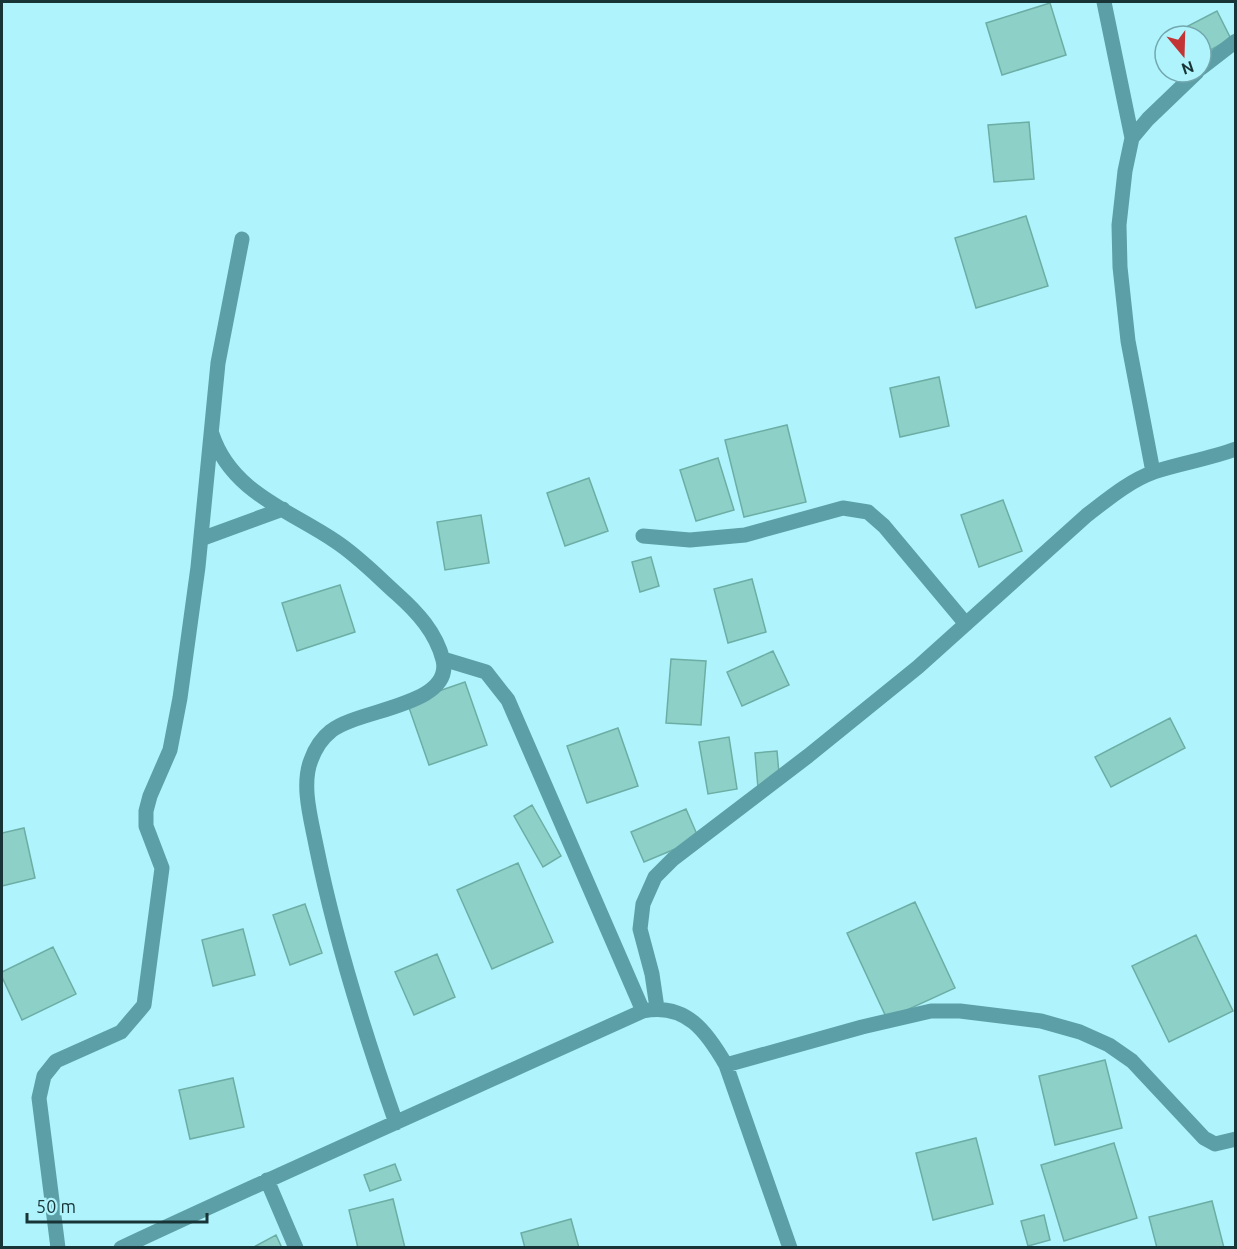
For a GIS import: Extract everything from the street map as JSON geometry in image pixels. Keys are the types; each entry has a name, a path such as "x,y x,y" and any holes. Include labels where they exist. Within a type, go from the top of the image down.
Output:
{"street":[{"path":"1104,2 1131,138 1119,225 1120,267 1128,341 1153,472"},
{"path":"1213,59 1236,41"},
{"path":"1131,138 1184,84"},
{"path":"58,1248 39,1098 44,1076 56,1061 121,1032 144,1005 162,868 146,826 146,812 150,796 170,750 183,674 201,539 218,363 242,238"},
{"path":"210,429 215,445 239,480 260,496 337,542 370,569 423,619 432,632 443,659 445,671 443,680 432,691 418,698 345,722 330,731 319,743 310,762 307,781 310,815 334,922 369,1047 396,1123"},
{"path":"650,1010 652,974 640,928 643,904 655,877 673,859 755,798 918,667 1087,515 1116,492 1153,472 1212,458 1236,449"},
{"path":"643,536 690,540 745,535 843,508 868,512 884,526 966,624"},
{"path":"201,539 283,509"},
{"path":"443,659 486,672 508,700 650,1010"},
{"path":"121,1248 267,1180 650,1010 676,1011 695,1023 714,1044 726,1065 790,1248"},
{"path":"726,1065 862,1027 931,1011 960,1011 1041,1021 1080,1032 1109,1045 1132,1061 1204,1138 1215,1144 1229,1142 1236,1138"},
{"path":"267,1180 296,1248"}],"building":[{"path":"1050,3 1066,55 1002,75 986,23"},
{"path":"1217,11 1231,39 1213,49 1213,24 1192,24"},
{"path":"1029,122 1034,179 994,182 988,125"},
{"path":"1026,216 1048,286 976,308 955,238"},
{"path":"939,377 949,426 900,437 890,388"},
{"path":"787,425 806,502 744,517 725,440"},
{"path":"718,458 734,510 696,521 680,470"},
{"path":"589,478 608,531 565,546 547,493"},
{"path":"1003,500 1022,551 979,567 961,515"},
{"path":"481,515 489,563 445,570 437,522"},
{"path":"651,557 659,586 640,592 632,562"},
{"path":"752,579 766,632 728,643 714,589"},
{"path":"340,585 355,632 297,651 282,603"},
{"path":"773,651 789,685 742,706 727,672"},
{"path":"671,659 706,661 701,725 666,723"},
{"path":"465,682 487,745 429,765 407,702"},
{"path":"1170,718 1185,748 1111,787 1095,757"},
{"path":"618,728 638,786 587,803 567,746"},
{"path":"729,737 737,789 708,794 699,742"},
{"path":"777,751 780,785 758,788 755,753"},
{"path":"532,805 561,856 543,867 514,816"},
{"path":"686,809 699,839 644,862 631,832"},
{"path":"24,828 35,878 2,886 2,833"},
{"path":"518,863 553,942 492,969 457,890"},
{"path":"915,902 955,988 887,1019 847,933"},
{"path":"305,904 322,953 290,965 273,915"},
{"path":"243,929 255,975 213,986 202,940"},
{"path":"1196,935 1233,1011 1169,1042 1132,966"},
{"path":"53,947 76,994 22,1020 2,977 2,972"},
{"path":"437,954 455,997 414,1015 395,972"},
{"path":"1105,1060 1122,1128 1055,1145 1039,1076"},
{"path":"233,1078 244,1127 190,1139 179,1090"},
{"path":"976,1138 993,1204 933,1220 916,1153"},
{"path":"1114,1143 1137,1218 1064,1241 1041,1165"},
{"path":"395,1164 401,1180 370,1191 364,1175"},
{"path":"393,1199 405,1248 358,1248 349,1210"},
{"path":"1212,1201 1224,1248 1157,1248 1149,1217"},
{"path":"1044,1215 1050,1240 1028,1246 1021,1221"},
{"path":"571,1219 579,1248 525,1248 521,1233"},
{"path":"276,1235 282,1248 252,1248"}]}
